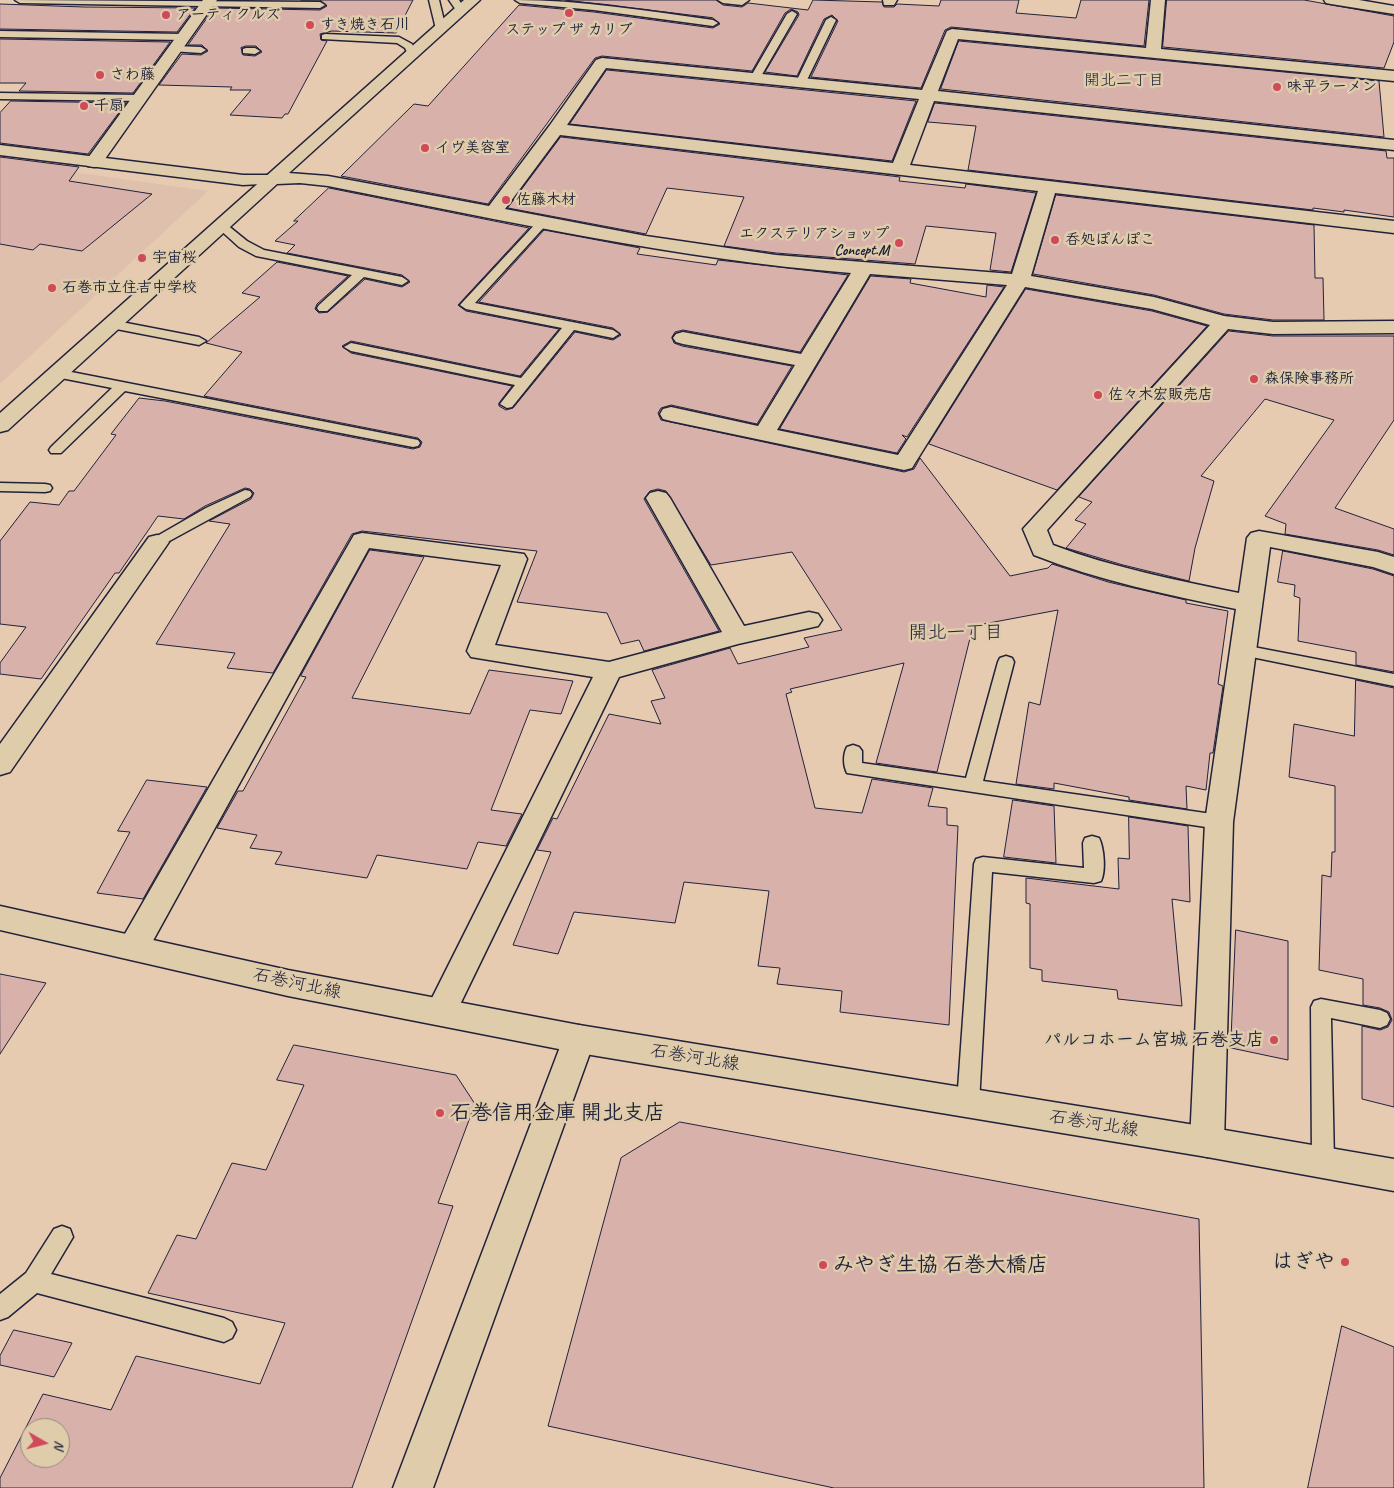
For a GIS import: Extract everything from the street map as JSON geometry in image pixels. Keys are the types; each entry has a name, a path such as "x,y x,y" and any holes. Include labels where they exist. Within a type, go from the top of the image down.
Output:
{"street":[{"path":"0,425 441,29 458,6 474,0"},
{"path":"1153,52 1158,0"},
{"path":"1331,0 1394,10"},
{"path":"94,162 209,1"},
{"path":"900,168 952,34 1394,76"},
{"path":"493,213 556,129 602,63 928,95 1394,145"},
{"path":"556,129 1394,227"},
{"path":"0,150 243,180 300,178 646,242 776,261 1020,280 1154,303 1223,322 1273,328 1394,327"},
{"path":"671,414 904,462 1020,280 1048,186"},
{"path":"764,433 863,269"},
{"path":"1223,322 1035,529 1043,550 1062,557 1132,579 1249,603"},
{"path":"684,338 807,362"},
{"path":"658,498 737,636"},
{"path":"1207,1142 1219,822 1259,538 1378,560 1394,566"},
{"path":"133,948 362,540 515,559 480,651 608,671 737,636 809,620"},
{"path":"0,765 157,542"},
{"path":"441,1012 608,671"},
{"name":"石巻河北線","path":"0,918 288,983 579,1039 1207,1142 1394,1175"},
{"path":"413,1488 579,1039"}],"lane":[{"path":"13,8 20,0 209,1 290,8 320,5"},
{"path":"434,0 441,29"},
{"path":"520,0 713,22"},
{"path":"723,0 742,2 744,0"},
{"path":"755,78 792,14"},
{"path":"801,82 831,20"},
{"path":"0,34 179,43 201,50"},
{"path":"325,37 399,40 409,46 412,54"},
{"path":"0,96 140,98"},
{"path":"543,222 466,305 613,334"},
{"path":"222,226 243,244 260,253 402,281"},
{"path":"323,308 361,273"},
{"path":"111,324 198,341"},
{"path":"507,404 572,326"},
{"path":"351,347 524,383"},
{"path":"56,373 413,443"},
{"path":"56,450 122,386"},
{"path":"0,487 45,488"},
{"path":"157,542 211,510 245,494"},
{"path":"1243,650 1394,680"},
{"path":"973,786 1006,662"},
{"path":"853,751 853,768 1219,822"},
{"path":"968,1103 983,864 1094,876 1092,843"},
{"path":"1323,1162 1321,1007 1380,1019"},
{"path":"0,1309 34,1281 62,1237"},
{"path":"34,1281 224,1330"}],"shaded area":[{"name":"石巻市立住吉中学校","path":"0,162 208,191 0,384"}],"building":[{"path":"320,0 413,0 396,33 332,31 320,34 321,40 327,41 288,114 285,114 282,118 230,115 251,90 230,90 232,87 159,85 182,54 201,55 208,51 202,45 188,45 214,8 320,10 327,6","holes":["256,46 262,52 255,56 243,55 241,48"]},
{"path":"565,0 716,0 723,5 742,7 748,3 808,10 813,0 882,2 884,7 894,7 897,4 939,6 941,0 1019,0 1016,13 1076,18 1081,0 1149,0 1144,46 951,27 945,30 921,88 811,77 838,21 832,15 824,19 797,76 765,72 799,15 798,12 791,9 785,13 752,71 602,56 595,58 488,204 341,176 414,104 428,106 519,5 594,12 713,28 720,24 713,18"},
{"path":"1167,0 1304,0 1394,16 1394,42 1384,68 1163,47"},
{"path":"0,4 195,8 177,32 0,29"},
{"path":"0,39 170,42 133,93 19,91 26,83 0,83"},
{"path":"959,41 1379,81 1384,137 941,89"},
{"path":"607,70 916,101 892,161 570,124"},
{"path":"11,101 126,103 88,154 0,143 0,113"},
{"path":"935,103 1386,151 1387,158 1394,158 1394,217 1344,210 1344,212 1313,208 1313,210 968,170 976,126 928,122"},
{"path":"561,137 900,177 899,181 965,188 966,184 1036,193 1011,272 990,270 996,233 926,226 915,264 776,253 724,246 744,197 667,188 646,234 508,208"},
{"path":"0,157 79,167 69,181 152,194 82,251 40,244 33,250 0,244"},
{"path":"329,188 529,228 458,305 466,311 559,329 520,376 351,341 342,346 351,353 512,386 499,403 499,406 506,410 513,408 575,332 613,340 621,335 613,328 479,302 544,230 640,248 637,254 716,265 718,260 848,275 800,352 683,330 675,332 672,337 674,343 682,346 792,366 757,424 671,405 661,408 658,413 661,420 904,472 914,469 920,458 1010,576 1048,568 1052,564 1108,582 1186,600 1186,603 1228,611 1218,684 1223,686 1213,753 1210,753 1206,790 1186,786 1187,809 1129,800 1129,797 1054,783 1054,789 1016,784 1029,702 1040,705 1058,610 973,626 937,772 876,763 904,663 790,689 792,692 786,694 815,808 862,813 872,779 933,788 928,806 947,808 947,825 958,826 949,1025 840,1012 842,991 777,984 780,968 758,966 769,891 684,882 675,923 574,912 558,954 513,945 551,852 537,850 553,818 557,819 609,714 661,724 651,701 665,698 652,670 730,648 738,664 809,647 804,638 842,630 792,552 711,565 666,491 658,489 650,491 644,499 719,631 644,651 639,640 621,644 607,613 517,602 537,551 362,531 352,534 273,673 227,668 235,653 156,644 230,524 209,521 251,499 254,493 250,489 245,488 205,506 184,519 158,516 119,573 115,573 41,679 0,674 0,663 26,627 0,624 0,541 30,502 59,505 69,491 74,491 116,435 111,434 139,398 165,401 413,449 420,447 422,442 418,438 204,396 242,352 206,343 260,297 242,293 277,262 348,276 317,304 315,309 319,313 328,312 365,279 402,287 410,282 402,275 287,253 295,245 275,241 298,221 294,221"},
{"path":"1056,195 1314,225 1315,278 1323,278 1324,320 1273,320 1224,314 1154,295 1033,274"},
{"path":"871,276 911,279 910,283 986,297 987,285 1004,287 907,437 902,435 906,439 897,453 780,429"},
{"path":"1026,289 1152,311 1207,326 1057,490 929,444"},
{"path":"1229,331 1273,336 1394,336 1394,420 1335,508 1394,529 1394,555 1378,550 1285,534 1286,524 1265,516 1334,420 1265,399 1201,476 1214,481 1195,548 1189,581 1123,565 1066,548 1086,524 1075,520 1092,502 1079,497"},
{"path":"370,550 424,557 352,698 470,714 489,670 573,681 561,714 530,710 491,810 522,814 506,846 478,842 467,869 377,855 367,878 275,864 282,852 250,848 257,835 217,828 238,791 243,791 306,677 301,676"},
{"path":"1283,551 1373,569 1394,576 1394,672 1356,665 1356,652 1298,641 1300,598 1294,596 1295,585 1278,582"},
{"path":"1356,680 1394,688 1394,1107 1362,1099 1362,1026 1380,1030 1388,1027 1392,1020 1389,1012 1380,1008 1363,1005 1363,979 1319,970 1322,875 1331,877 1332,852 1335,852 1335,786 1289,777 1294,724 1354,736"},
{"path":"147,780 207,787 143,899 97,893 130,832 118,831"},
{"path":"1013,800 1054,806 1056,863 1004,857"},
{"path":"1129,817 1188,826 1190,902 1172,899 1182,1006 1118,999 1117,990 1042,981 1042,970 1030,968 1030,904 1026,903 1026,878 1119,889 1118,858 1129,859"},
{"path":"1236,930 1288,941 1288,1060 1231,1048"},
{"path":"0,974 46,983 0,1054"},
{"path":"294,1045 456,1075 475,1104 438,1203 453,1206 352,1488 0,1488 0,1478 20,1439 20,1468 70,1468 70,1418 31,1418 43,1394 111,1410 136,1356 260,1384 285,1323 148,1293 177,1235 196,1239 232,1163 266,1170 304,1085 277,1080"},
{"path":"680,1122 1199,1219 1204,1488 834,1488 548,1426 621,1158"},
{"path":"1342,1326 1394,1347 1394,1488 1308,1488"},
{"path":"14,1330 72,1343 54,1377 0,1365 0,1356"}],"place":[{"name":"ステップ ザ カリブ","path":"569,13"},
{"name":"アーティクルズ","path":"166,15"},
{"name":"すき焼き石川","path":"310,25"},
{"name":"さわ藤","path":"100,75"},
{"name":"味平ラーメン","path":"1277,87"},
{"name":"千扇","path":"84,106"},
{"name":"イヴ美容室","path":"425,148"},
{"name":"佐藤木材","path":"506,200"},
{"name":"呑処ぽんぽこ","path":"1055,240"},
{"name":"エクステリアショップ Concept.M","path":"899,243"},
{"name":"宇宙桜","path":"142,258"},
{"name":"石巻市立住吉中学校","path":"52,288"},
{"name":"森保険事務所","path":"1254,379"},
{"name":"佐々木宏販売店","path":"1098,395"},
{"name":"パルコホーム宮城 石巻支店","path":"1274,1040"},
{"name":"石巻信用金庫 開北支店","path":"440,1113"},
{"name":"はぎや","path":"1345,1262"},
{"name":"みやぎ生協 石巻大橋店","path":"823,1265"}],"district":[{"name":"開北二丁目","path":"1124,81"},
{"name":"開北一丁目","path":"956,633"}]}
